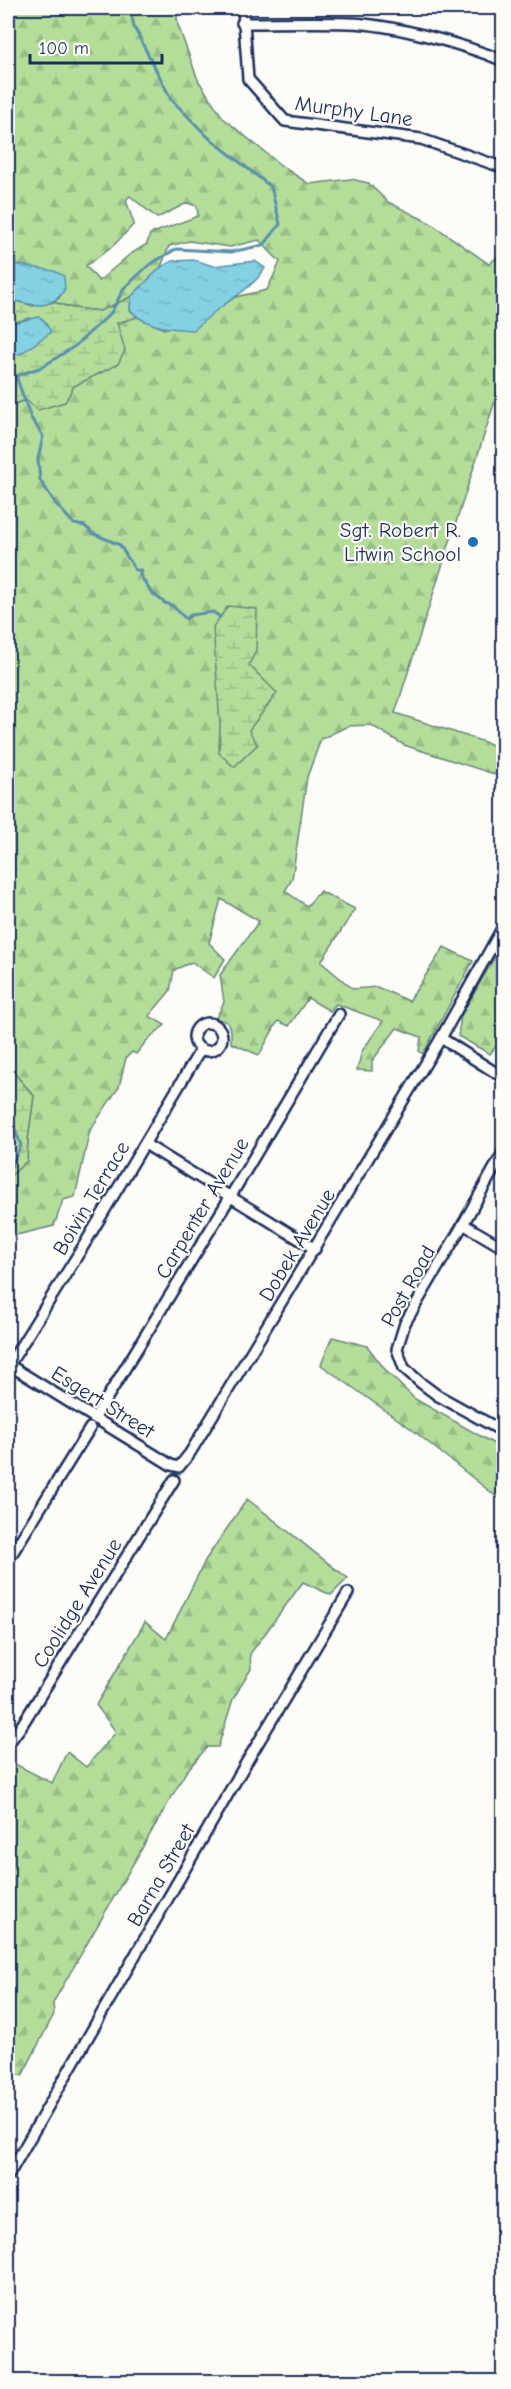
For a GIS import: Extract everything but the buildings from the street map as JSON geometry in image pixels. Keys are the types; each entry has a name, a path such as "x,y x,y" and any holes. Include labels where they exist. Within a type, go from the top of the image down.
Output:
{"street":[{"name":"Murphy Lane","path":"243,8 242,23 248,79 285,120 421,138 504,168"},
{"path":"242,23 350,23 415,34 478,50 504,61"},
{"name":"Dobek Avenue","path":"180,1467 315,1250 441,1038 504,925"},
{"name":"Carpenter Avenue","path":"8,1560 231,1197 339,1014"},
{"path":"441,1038 504,1078"},
{"name":"Boivin Terrace","path":"9,1365 201,1049"},
{"path":"145,1144 315,1250"},
{"name":"Post Road","path":"504,1151 405,1323 398,1338 397,1355 404,1368 437,1395 504,1432"},
{"path":"463,1224 504,1248"},
{"name":"Esgert Street","path":"9,1365 92,1423 171,1466 180,1467"},
{"name":"Coolidge Avenue","path":"8,1744 174,1480"},
{"name":"Barna Street","path":"8,2176 348,1593"}],"green space":[{"path":"8,8 176,8 178,25 198,80 223,118 283,167 309,184 351,179 368,183 388,202 430,223 489,264 503,252 503,376 395,713 503,748 503,777 404,745 371,725 348,726 321,739 307,777 292,879 285,891 307,906 320,891 355,909 321,962 353,989 377,987 409,1001 444,947 473,961 423,1054 419,1051 421,1037 397,1028 372,1061 372,1071 357,1070 362,1051 383,1021 336,1004 330,1011 308,998 289,1026 278,1021 259,1055 231,1043 231,1031 227,1022 216,1018 224,1002 220,975 259,921 221,899 209,943 225,959 214,978 192,962 174,970 170,991 149,1016 165,1025 148,1039 136,1054 132,1052 126,1058 119,1087 90,1130 75,1197 63,1200 54,1226 12,1236 8,1244 8,1178 27,1161 34,1096 8,1066 8,406 26,400 65,402 74,386 118,364 117,323 137,317 164,329 219,308 235,297 267,290 280,262 259,240 230,247 189,241 169,246 161,267 131,297 100,311 72,308 54,302 60,297 16,266 8,263","holes":["130,196 157,218 187,203 197,206 198,216 150,234 147,244 129,255 99,281 86,266 114,245 134,224 126,200"]},
{"path":"131,297 130,310 137,317 117,323 125,350 118,364 74,386 65,402 38,410 26,400 8,406 8,357 11,357 30,318 8,324 8,309 16,301 33,306 54,302 72,308 100,311"},
{"path":"228,606 257,609 256,650 249,665 277,693 249,730 257,745 234,767 219,753 220,724 213,627"},
{"path":"503,943 503,1037 490,1054 458,1036 461,1016"},
{"path":"8,1066 34,1096 27,1161 8,1178"},
{"path":"332,1337 367,1346 387,1372 415,1399 503,1449 503,1502 410,1428 321,1365"},
{"path":"247,1499 348,1578 331,1595 303,1582 250,1654 251,1669 233,1699 218,1747 207,1747 186,1772 53,2003 54,2014 22,2076 8,2073 8,1771 11,1762 52,1783 67,1752 86,1767 116,1732 96,1705 145,1622 166,1639 206,1559"}],"water":[{"path":"195,260 213,266 255,261 265,268 250,285 194,330 152,324 130,310 131,297 161,267 172,261"},
{"path":"8,263 54,271 64,276 65,289 55,300 44,305 16,301 8,309"},
{"path":"39,317 44,320 51,332 22,353 8,357 8,324"}],"waterway":[{"path":"8,370 16,376 42,367 75,346 111,313 124,288 149,265 176,249 231,252 264,245 280,224 271,187 207,136 171,99 134,27 130,8"},
{"path":"16,376 31,418 43,436 38,459 40,480 56,504 74,524 85,526 92,533 120,545 135,570 141,570 140,575 151,592 173,606 186,619 191,615 213,612 220,617"},
{"path":"8,1112 21,1145 8,1174"}],"place":[{"name":"Sgt. Robert R. Litwin School","path":"473,542"}]}
